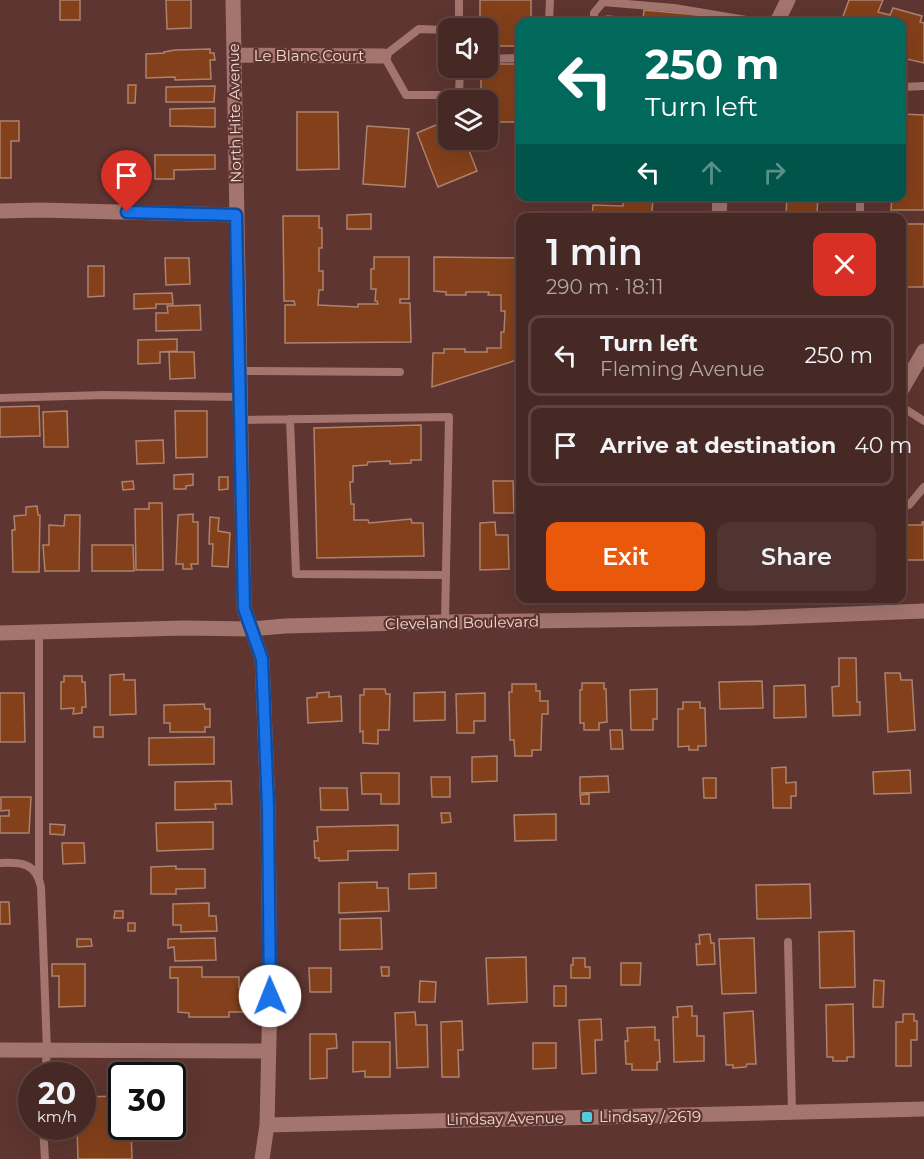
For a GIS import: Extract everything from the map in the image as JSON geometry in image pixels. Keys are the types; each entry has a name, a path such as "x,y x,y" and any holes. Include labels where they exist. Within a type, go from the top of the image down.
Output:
{"street":[{"name":"North Hite Avenue","path":"233,0 244,608 262,659 268,807 270,996 267,1125 262,1159"},
{"path":"779,18 788,0"},
{"name":"Le Blanc Court","path":"234,55 384,56"},
{"path":"0,210 236,215"},
{"path":"906,382 924,351"},
{"name":"Cleveland Boulevard","path":"0,633 192,628 252,629 285,626 445,622 750,618 885,605 924,611"},
{"path":"0,1050 268,1051"},
{"name":"Lindsay Avenue","path":"267,1125 924,1109"}],"lane":[{"path":"459,0 459,18"},
{"path":"549,18 550,0"},
{"path":"594,18 594,13 603,2 674,8 735,18"},
{"path":"438,30 419,29 384,56 406,95 459,95 460,78"},
{"path":"498,59 516,58"},
{"path":"906,87 924,86"},
{"path":"239,371 400,372"},
{"path":"0,398 105,395 240,397"},
{"path":"906,410 924,422"},
{"path":"240,420 449,417 445,622"},
{"path":"290,419 296,574 446,575"},
{"path":"906,506 924,487"},
{"path":"39,632 39,877 46,1062"},
{"path":"0,863 23,863 33,869 39,877"},
{"path":"788,942 792,1112"},
{"path":"44,1140 45,1159"}],"building":[{"path":"60,0 80,0 80,20 60,20"},
{"path":"166,0 191,0 191,28 167,29"},
{"path":"480,0 531,0 531,18 516,18 516,46 498,46 498,18 480,18"},
{"path":"849,0 883,0 878,12 890,15 893,8 922,16 920,22 924,23 924,63 906,59 906,18 842,18"},
{"path":"644,10 699,15 699,18 643,18"},
{"path":"607,16 631,18 607,18"},
{"path":"210,49 210,53 214,53 215,60 210,60 211,79 146,78 146,54"},
{"path":"498,64 516,64 516,122 498,122 498,90 481,90 481,78 498,78"},
{"path":"128,85 136,85 135,103 128,103"},
{"path":"215,86 214,102 166,102 166,87"},
{"path":"215,108 215,127 170,126 170,109"},
{"path":"297,112 338,112 339,169 297,170"},
{"path":"906,114 924,115 924,210 891,210 892,201 906,201"},
{"path":"0,121 19,121 19,141 11,141 11,178 0,178"},
{"path":"438,124 438,150 469,150 477,171 438,187 417,133"},
{"path":"367,126 409,129 405,187 363,184"},
{"path":"155,155 215,155 215,169 174,170 174,179 155,179"},
{"path":"624,201 653,201 652,213 592,213 593,205 623,206"},
{"path":"787,201 818,201 817,213 786,213"},
{"path":"371,214 371,229 347,229 347,215"},
{"path":"283,216 319,216 319,228 322,228 322,248 319,248 319,271 323,271 323,290 319,290 318,305 358,307 358,304 378,304 375,301 376,289 371,289 371,269 374,269 374,257 409,257 409,299 400,299 400,303 410,303 411,342 285,343 285,305 295,305 294,301 284,301"},
{"path":"906,224 924,224 924,287 906,287"},
{"path":"434,257 516,258 516,360 432,387 433,353 444,353 444,349 487,352 487,348 501,348 505,311 501,311 501,295 488,295 489,292 466,292 466,295 446,295 446,292 434,291"},
{"path":"165,258 189,258 190,284 166,285"},
{"path":"88,266 104,266 104,296 88,297"},
{"path":"172,293 173,304 156,304 156,308 134,309 134,294"},
{"path":"200,305 201,330 156,331 156,313 168,313 167,306"},
{"path":"177,339 177,351 160,352 160,363 138,364 138,340"},
{"path":"169,352 194,352 195,378 170,379"},
{"path":"39,406 40,436 0,437 0,407"},
{"path":"67,411 68,447 44,447 43,412"},
{"path":"175,411 207,411 207,457 176,458"},
{"path":"421,425 421,460 390,464 390,461 368,462 367,465 353,466 353,482 350,482 354,520 368,520 369,523 411,519 412,523 423,523 424,556 317,558 314,428"},
{"path":"163,440 164,463 137,464 136,441"},
{"path":"193,474 193,485 186,486 186,489 174,489 174,475"},
{"path":"219,477 228,477 228,489 219,490"},
{"path":"133,481 134,489 123,490 122,482"},
{"path":"493,481 513,481 514,513 494,513"},
{"path":"149,503 162,503 163,570 136,570 135,509 149,509"},
{"path":"37,506 38,515 40,515 39,572 13,572 14,516 26,515 26,507"},
{"path":"193,514 193,522 198,522 198,564 191,564 192,569 183,569 183,564 176,564 178,515"},
{"path":"65,515 80,515 79,571 45,571 43,545 49,545 49,525 64,526"},
{"path":"210,517 219,518 218,531 230,533 228,567 212,566 213,544 209,544"},
{"path":"495,522 496,535 508,535 509,569 480,570 480,523"},
{"path":"924,522 924,560 906,560 906,525 922,525"},
{"path":"92,545 133,545 134,571 92,571"},
{"path":"839,658 856,658 857,702 860,702 860,715 833,716 832,687 839,686"},
{"path":"885,673 900,673 901,680 912,680 915,730 888,732"},
{"path":"124,674 124,680 135,680 136,714 110,715 110,675"},
{"path":"64,676 82,676 82,682 85,682 86,707 82,707 82,713 73,714 74,708 61,709 61,682 64,682"},
{"path":"762,681 763,708 720,709 719,682"},
{"path":"582,683 604,683 607,722 599,723 599,730 584,730 584,723 580,723"},
{"path":"512,684 536,684 536,691 540,691 540,701 548,701 548,714 542,714 541,750 532,750 532,756 515,756 514,740 510,740 509,692 512,692"},
{"path":"805,685 806,717 774,718 774,686"},
{"path":"364,689 385,689 386,694 390,694 389,730 378,730 378,744 363,743 363,731 360,732 360,695 364,695"},
{"path":"657,689 657,719 653,719 653,730 631,730 630,690"},
{"path":"329,692 329,697 341,696 342,721 308,723 307,698 317,697 317,693"},
{"path":"445,692 445,720 414,721 414,693"},
{"path":"0,693 24,693 25,742 0,742"},
{"path":"485,693 485,721 474,721 474,733 457,733 456,694"},
{"path":"683,702 700,702 700,708 705,708 706,746 698,746 698,750 689,750 689,746 678,747 678,709 683,709"},
{"path":"204,704 205,709 210,709 210,727 205,727 205,732 170,732 170,723 164,723 164,705"},
{"path":"94,727 103,727 103,737 94,737"},
{"path":"610,730 622,730 623,749 611,749"},
{"path":"214,737 214,764 149,765 149,738"},
{"path":"497,756 497,781 472,782 472,757"},
{"path":"786,767 786,783 796,782 796,796 791,796 791,808 773,808 772,768"},
{"path":"910,770 911,793 874,794 873,772"},
{"path":"361,773 399,773 399,804 381,804 381,794 362,794"},
{"path":"608,776 609,792 580,793 580,777"},
{"path":"431,777 450,777 450,797 432,797"},
{"path":"703,778 716,778 716,798 704,798"},
{"path":"231,781 232,804 215,804 216,809 175,810 175,782"},
{"path":"320,788 347,788 348,810 321,810"},
{"path":"589,794 589,804 581,804 580,795"},
{"path":"1,797 31,797 29,833 0,833 0,816 9,816 9,810 1,811"},
{"path":"441,813 450,813 451,822 442,823"},
{"path":"556,814 556,840 515,841 514,815"},
{"path":"213,822 213,849 157,851 156,823"},
{"path":"50,824 65,825 64,835 50,834"},
{"path":"398,825 398,850 348,851 348,860 319,861 319,858 315,858 314,841 318,841 317,827"},
{"path":"62,843 84,843 85,863 63,864"},
{"path":"176,866 176,869 205,869 205,888 176,889 176,894 151,894 151,867"},
{"path":"436,873 436,888 409,889 409,874"},
{"path":"377,882 377,888 388,888 389,911 339,913 339,883"},
{"path":"810,884 811,918 757,919 756,885"},
{"path":"0,902 9,902 10,924 0,924"},
{"path":"209,903 209,916 216,916 217,931 181,932 181,925 173,925 173,904"},
{"path":"115,911 123,911 123,918 114,918"},
{"path":"381,918 382,949 340,950 340,919"},
{"path":"128,923 135,923 135,931 128,931"},
{"path":"854,931 855,987 820,988 819,932"},
{"path":"710,934 711,943 714,943 715,964 697,965 696,944 700,944 699,935"},
{"path":"215,938 216,960 175,961 174,947 168,948 168,939"},
{"path":"754,938 756,993 722,994 719,939"},
{"path":"77,939 91,939 92,946 77,947"},
{"path":"526,957 527,1002 488,1004 486,958"},
{"path":"573,958 585,958 585,967 590,967 590,978 571,978"},
{"path":"621,963 641,963 640,985 621,985"},
{"path":"52,964 85,964 85,1006 59,1007 59,976 52,976"},
{"path":"170,967 202,967 202,977 239,977 239,988 244,988 244,1012 229,1012 229,1017 189,1017 189,1013 178,1012 178,978 170,978"},
{"path":"381,967 389,967 389,976 382,976"},
{"path":"309,968 331,968 331,992 310,992"},
{"path":"874,980 884,981 883,1007 873,1007"},
{"path":"420,981 436,982 435,1002 419,1002"},
{"path":"554,986 566,986 566,1006 554,1006"},
{"path":"853,1004 854,1057 847,1057 847,1061 833,1061 833,1057 827,1057 826,1005"},
{"path":"692,1006 692,1016 697,1016 697,1036 704,1036 704,1061 674,1062 673,1017 678,1017 677,1007"},
{"path":"753,1011 756,1064 733,1068 733,1065 726,1065 724,1013"},
{"path":"415,1012 416,1025 427,1025 428,1067 397,1068 395,1013"},
{"path":"903,1014 914,1014 914,1021 917,1021 917,1040 911,1040 911,1066 896,1066 896,1022 903,1022"},
{"path":"601,1019 602,1040 595,1040 596,1073 582,1074 579,1020"},
{"path":"462,1021 463,1050 458,1050 459,1077 442,1077 441,1022"},
{"path":"655,1027 655,1040 659,1040 660,1062 657,1062 657,1070 632,1070 632,1064 626,1064 627,1028"},
{"path":"310,1034 336,1034 337,1048 327,1049 327,1078 310,1079"},
{"path":"353,1042 390,1042 390,1077 365,1077 365,1071 353,1072"},
{"path":"533,1043 556,1043 556,1068 533,1069"},
{"path":"108,1096 108,1140 131,1140 132,1159 78,1159 77,1140 96,1140 96,1097"}],"place":[{"name":"Lindsay / 2619","path":"587,1117"}],"route":[{"path":"127,212 236,215 244,608 262,659 268,807 270,996"}]}
